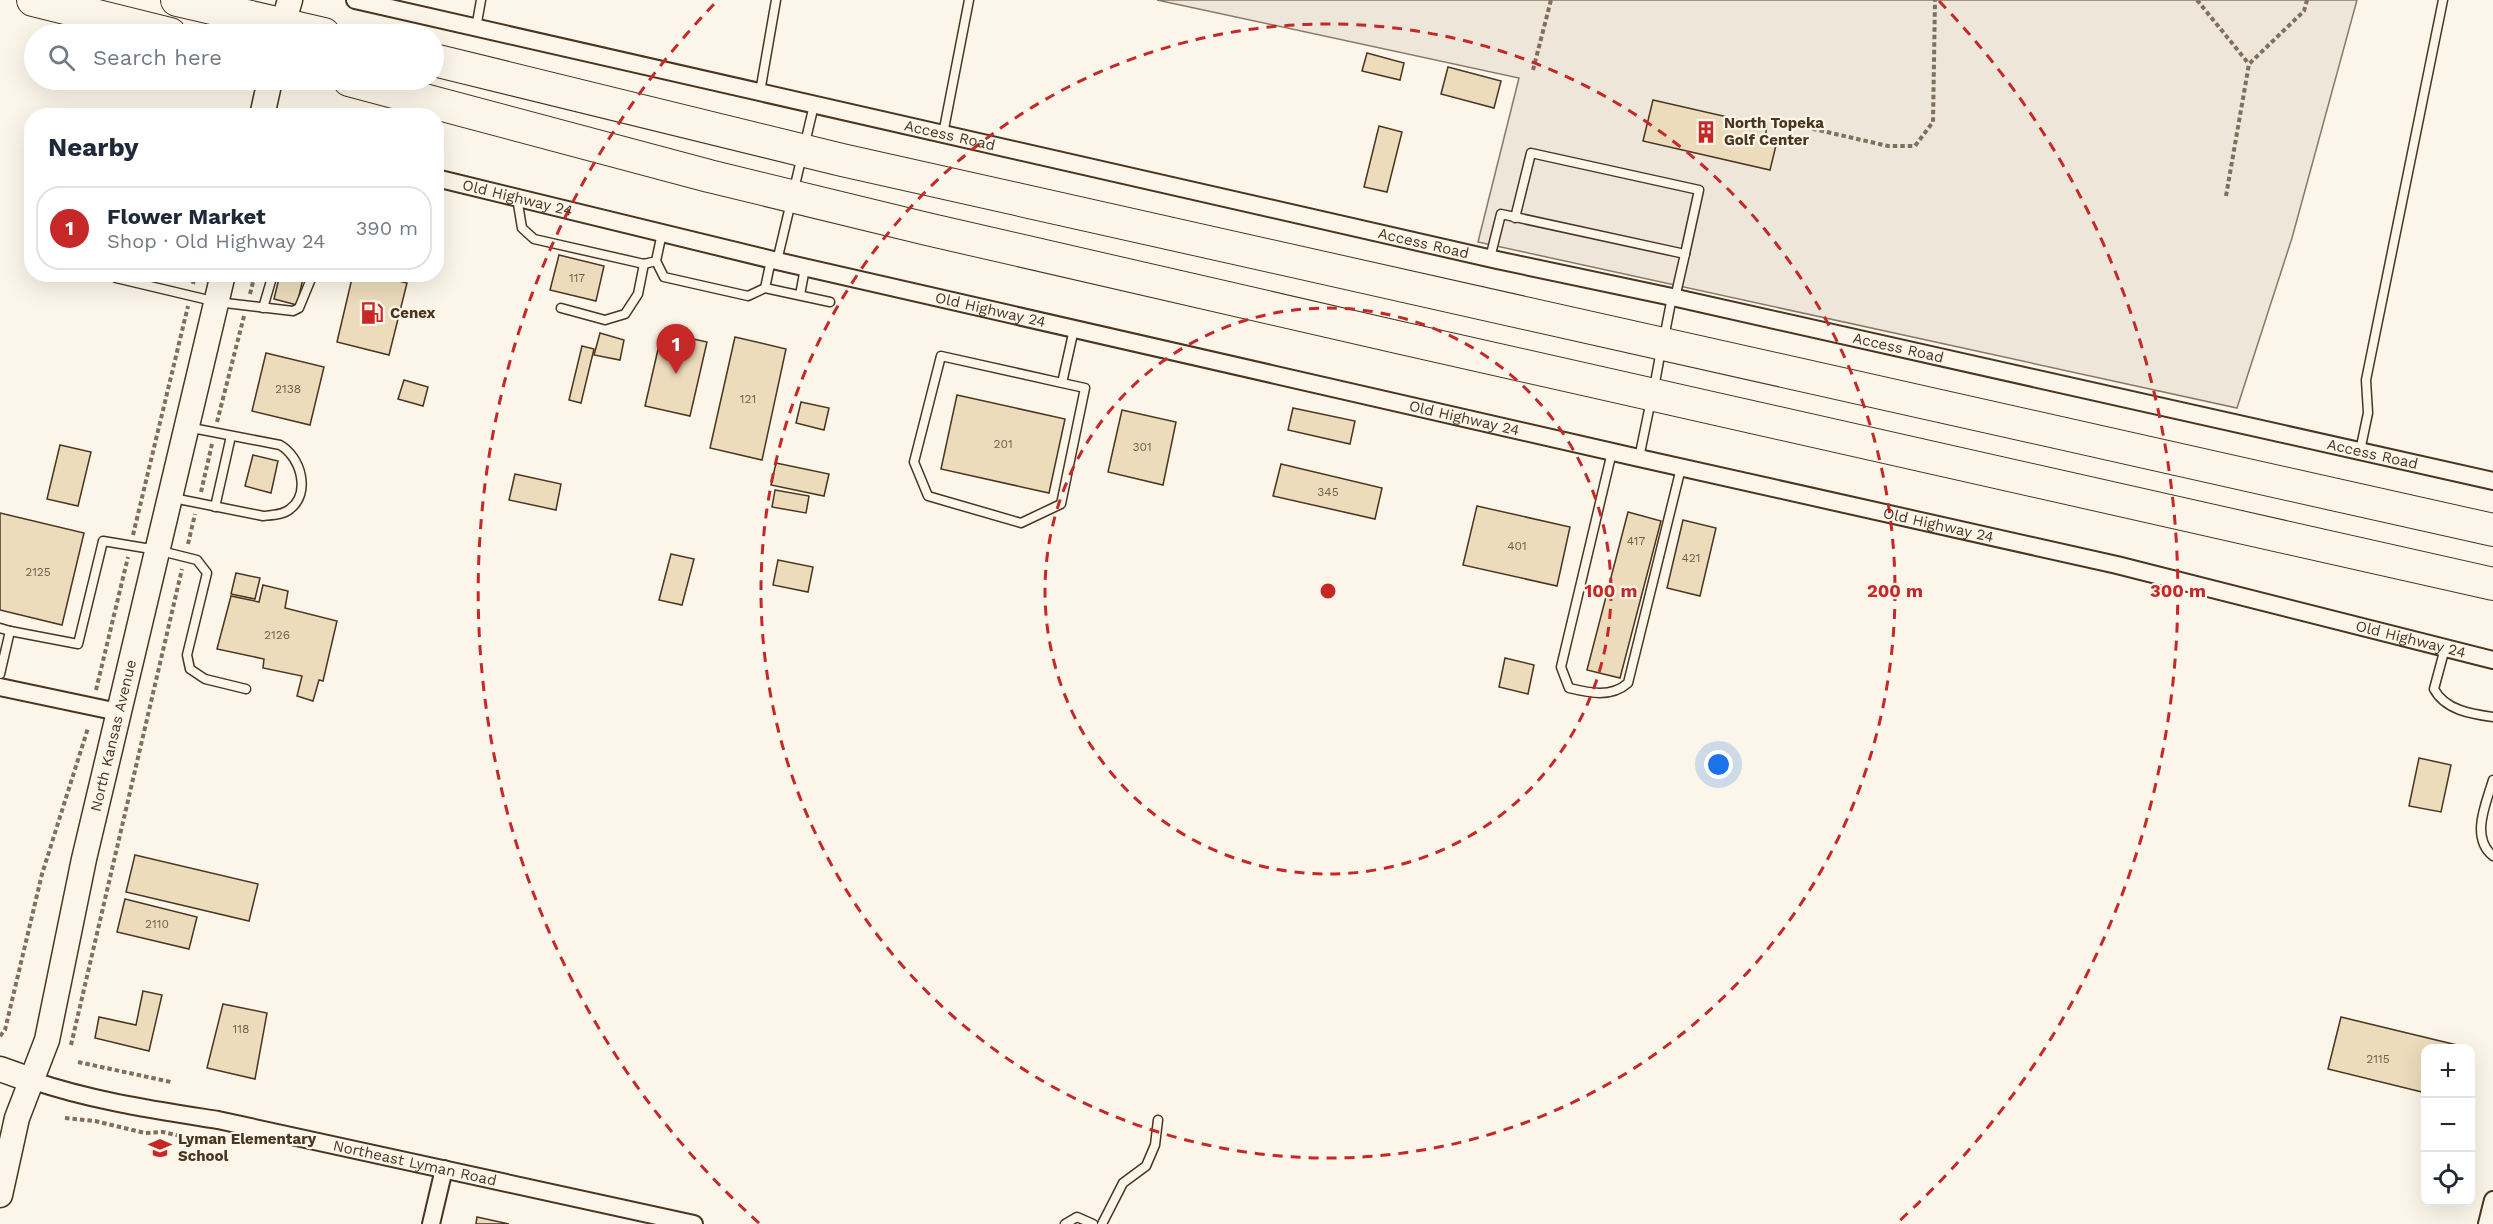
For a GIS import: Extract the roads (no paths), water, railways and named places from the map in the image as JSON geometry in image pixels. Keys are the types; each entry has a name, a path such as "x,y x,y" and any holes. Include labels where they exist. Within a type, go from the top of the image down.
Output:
{"highway":[{"path":"33,0 130,24"},
{"path":"177,0 284,20"},
{"path":"444,62 804,151 2493,530"},
{"path":"387,90 793,197 1652,395 2493,584"}],"main road":[{"path":"264,108 268,90"},
{"name":"North Kansas Avenue","path":"0,1195 17,1118 47,1040 84,859 221,282"},
{"path":"0,1069 31,1080"}],"street":[{"name":"Access Road","path":"356,0 1490,258 1674,297 2493,481"},
{"name":"Old Highway 24","path":"444,180 805,268 2117,565 2493,660"},
{"path":"0,687 118,712"},
{"name":"Northeast Lyman Road","path":"31,1080 81,1096 152,1111 218,1120 694,1224"},
{"path":"431,1224 444,1169"},
{"path":"2487,1224 2493,1200"}],"lane":[{"path":"476,28 481,0"},
{"path":"760,92 776,0"},
{"path":"943,134 969,0"},
{"path":"2360,451 2368,413 2366,381 2443,0"},
{"path":"765,288 793,197 814,105"},
{"path":"1515,218 1531,153 1699,190 1662,345 1639,458"},
{"path":"518,198 522,228 534,239 644,264 656,261"},
{"path":"1490,258 1501,214 1685,254"},
{"path":"662,233 656,261 664,277 748,296 765,288 830,302"},
{"path":"561,308 605,320 625,315 638,294 644,264"},
{"path":"800,295 805,268"},
{"path":"132,282 217,302 282,311 299,308 310,282"},
{"path":"263,308 271,282"},
{"path":"1062,383 1074,329"},
{"path":"941,356 1062,383 1085,388 1061,504 1021,523 928,496 914,462 941,356"},
{"path":"170,498 264,516 276,515 289,509 298,501 301,474 296,459 290,451 280,445 187,426"},
{"path":"214,507 231,436"},
{"path":"1612,452 1561,667 1569,688 1593,694 1619,691 1628,683 1681,468"},
{"path":"0,628 78,644 103,541 157,550 197,560 207,573 187,655 190,669 205,679 246,689"},
{"path":"0,674 10,631"},
{"path":"2445,648 2434,688 2440,699 2470,714 2493,717"},
{"path":"2493,780 2480,830 2481,840 2486,850 2493,856"},
{"path":"1102,1224 1123,1183 1146,1166 1155,1145 1158,1119"},
{"path":"1065,1224 1077,1217 1093,1224"}],"place":[{"name":"North Topeka Golf Center","path":"1706,132"},
{"name":"Cenex","path":"372,313"},
{"name":"Flower Market","path":"676,374"},
{"name":"Lyman Elementary School","path":"160,1148"}]}
